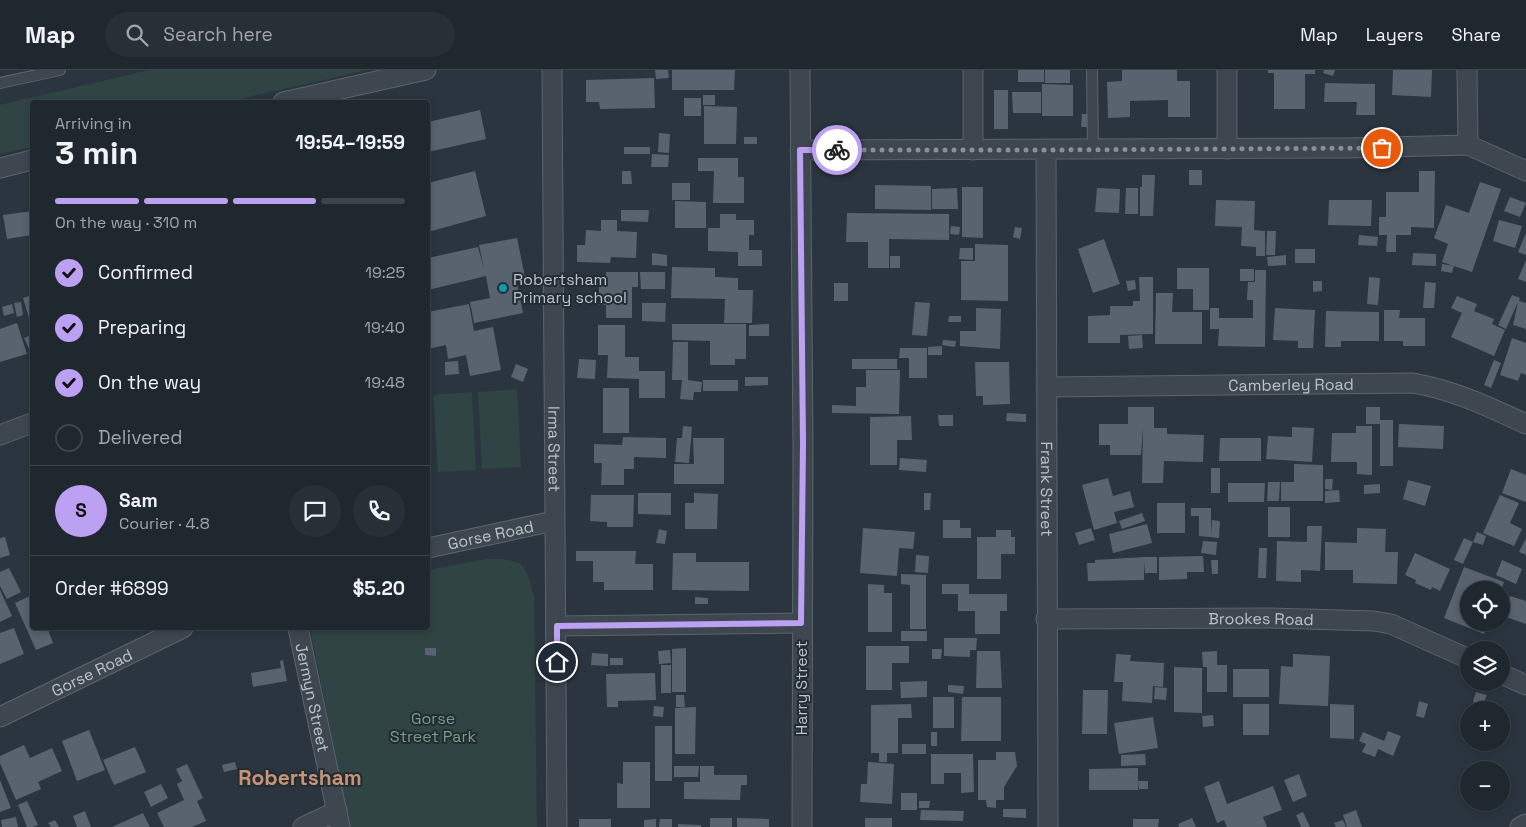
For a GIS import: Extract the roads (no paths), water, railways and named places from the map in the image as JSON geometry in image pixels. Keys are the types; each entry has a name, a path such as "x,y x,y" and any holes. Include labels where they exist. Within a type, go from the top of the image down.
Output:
{"street":[{"path":"292,100 426,70"},
{"name":"Irma Street","path":"552,70 557,827"},
{"name":"Harry Street","path":"800,70 803,444 801,623 802,827"},
{"path":"972,150 973,70"},
{"path":"1227,70 1227,149"},
{"path":"1467,70 1468,145"},
{"path":"800,150 1227,149 1468,145 1526,170"},
{"name":"Frank Street","path":"1046,150 1048,827"},
{"path":"0,168 30,160"},
{"name":"Camberley Road","path":"1047,387 1413,383 1436,387 1462,395 1526,424"},
{"path":"0,435 30,424"},
{"name":"Gorse Road","path":"430,548 554,521"},
{"name":"Brookes Road","path":"1046,619 1268,618 1374,621 1391,624 1460,655"},
{"path":"557,626 801,623"},
{"name":"Gorse Road","path":"0,717 180,630"},
{"name":"Jermyn Street","path":"298,630 338,819"},
{"path":"1510,678 1526,685"},
{"path":"303,827 338,819"},
{"path":"1520,827 1526,824"}],"lane":[{"path":"0,83 60,70"},
{"path":"1092,70 1093,150"}],"place":[{"name":"Robertsham Primary school","path":"503,288"}],"district":[{"name":"Robertsham","path":"300,777"}],"park label":[{"name":"Gorse Street Park","path":"433,727"}]}
